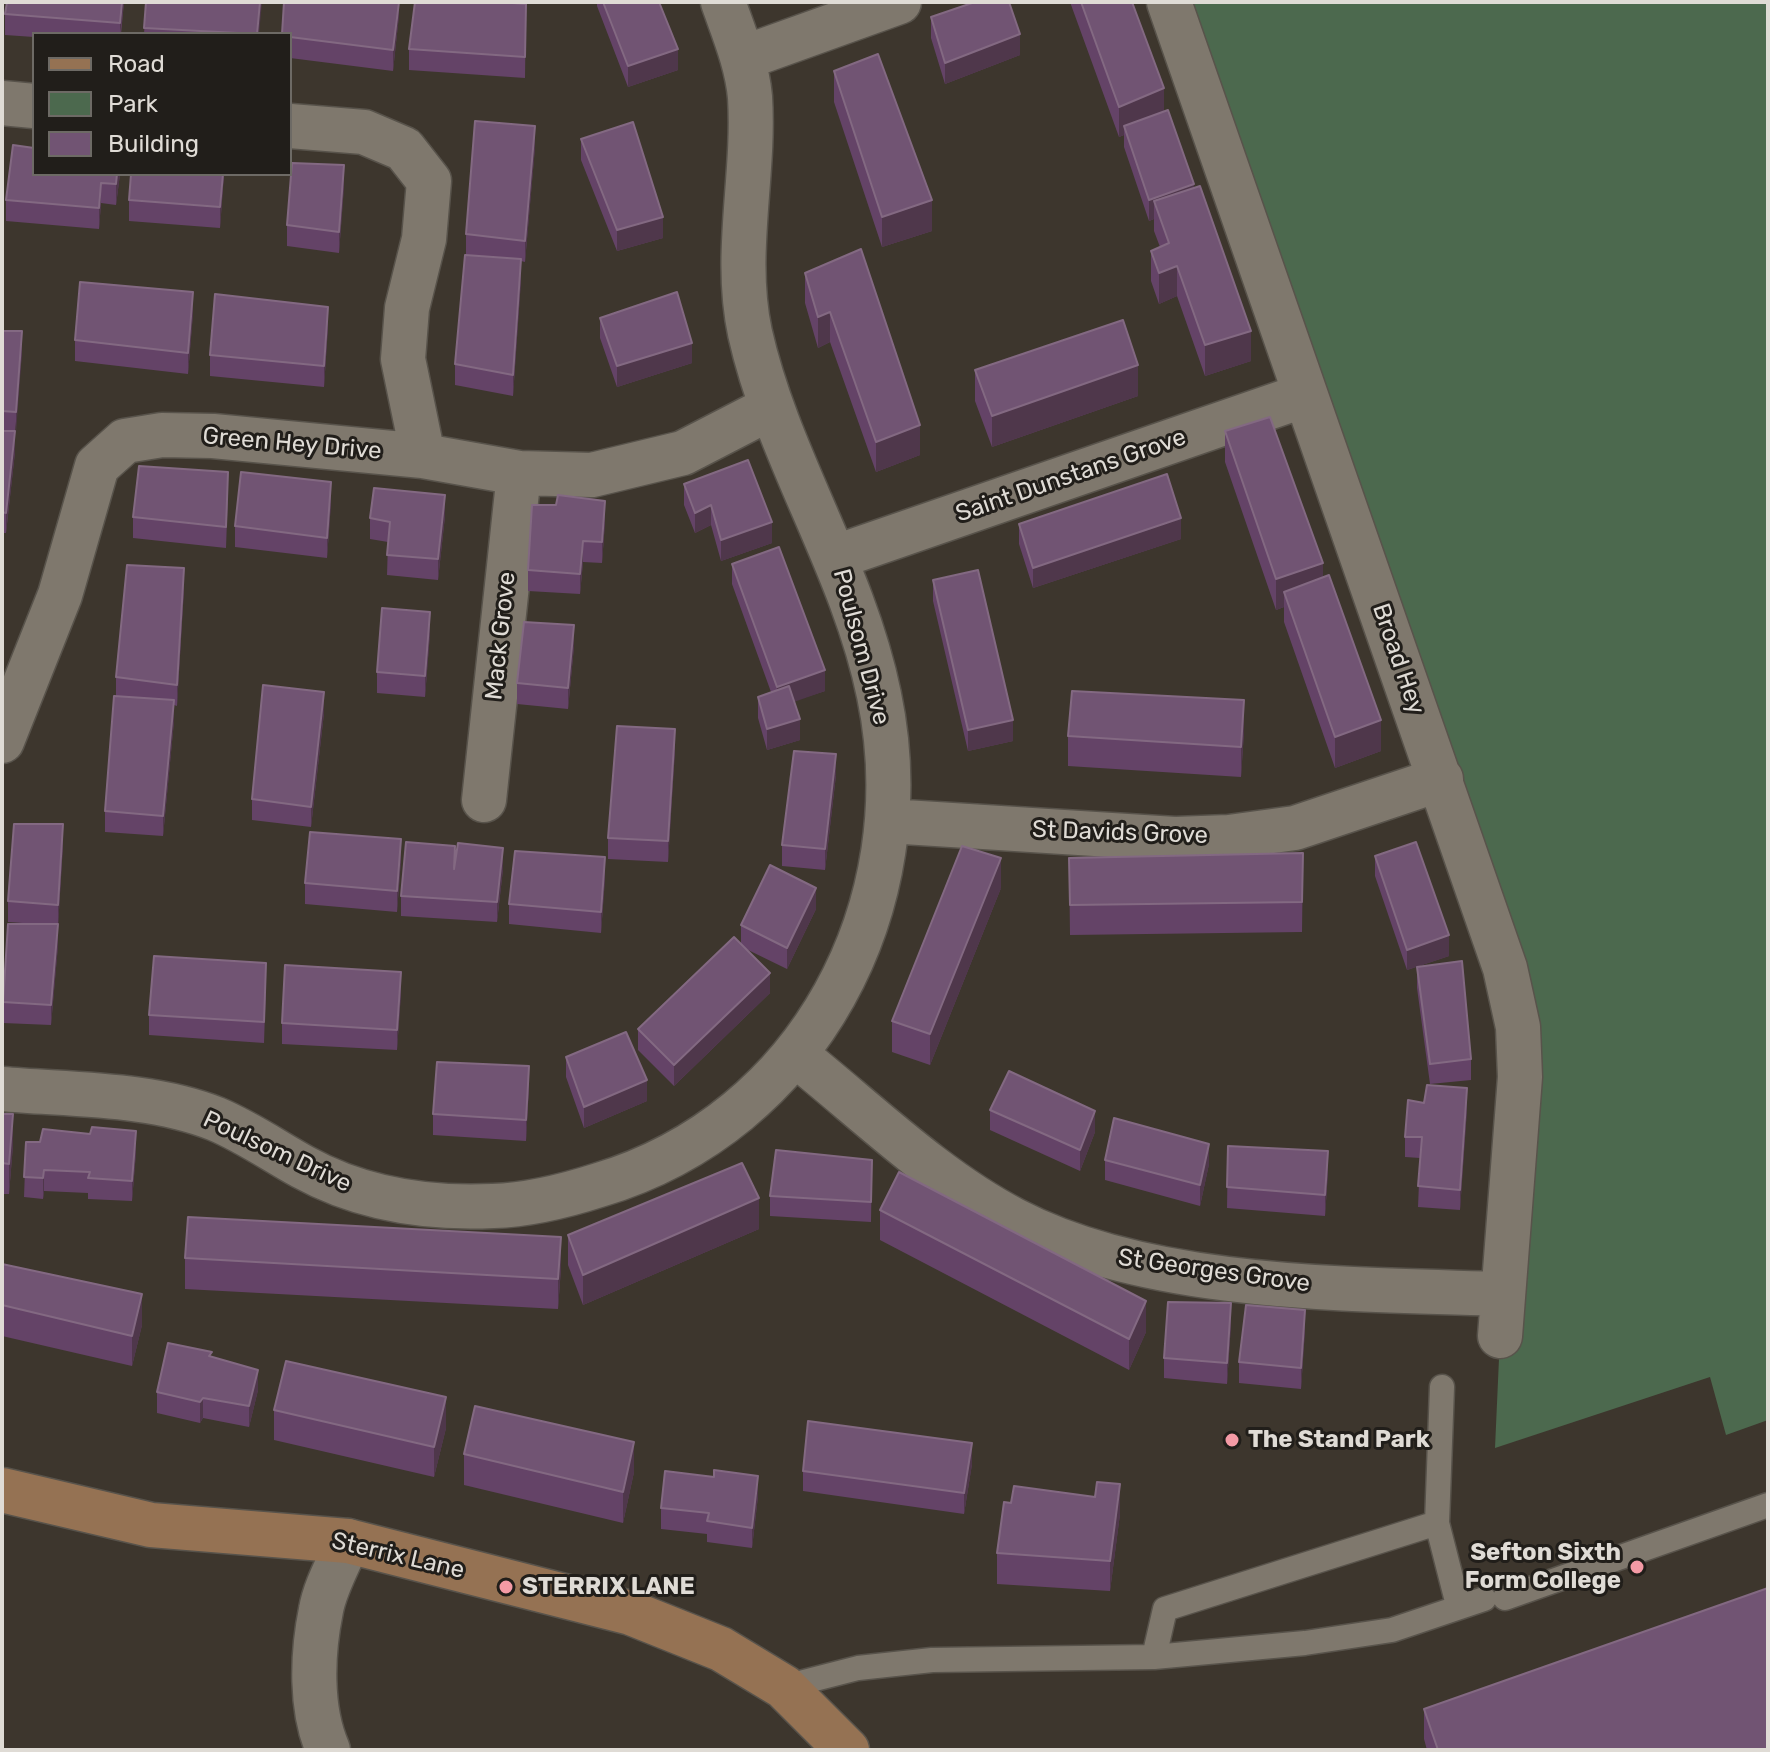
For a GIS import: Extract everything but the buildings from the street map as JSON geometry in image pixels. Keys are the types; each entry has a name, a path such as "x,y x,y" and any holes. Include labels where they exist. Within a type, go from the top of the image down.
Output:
{"street":[{"name":"Poulsom Drive","path":"2,1089 172,1106 215,1119 350,1189 397,1201 499,1206 566,1195 620,1179 669,1159 732,1117 796,1055 846,972 863,931 883,859 888,821 886,738 879,694 836,557 772,407 750,331 743,279 749,94 743,58 723,2"},
{"path":"743,58 899,2"},
{"name":"Broad Hey","path":"1169,2 1492,926 1518,1027 1518,1125 1501,1315"},
{"path":"2,103 32,106"},
{"path":"292,126 364,132 404,149 429,181 424,239 407,308 403,359 423,456"},
{"name":"Saint Dunstans Grove","path":"836,557 1305,395"},
{"name":"Green Hey Drive","path":"2,741 60,595 97,466 125,441 162,435 213,436 423,456 519,473 592,475 683,453 772,407"},
{"name":"Mack Grove","path":"484,800 519,473"},
{"name":"St Davids Grove","path":"888,821 1175,839 1229,837 1295,828 1441,779"},
{"name":"St Georges Grove","path":"796,1055 963,1189 1012,1219 1063,1243 1117,1259 1185,1272 1338,1288 1501,1315"},
{"name":"Sterrix Lane","path":"2,1490 151,1525 348,1541 631,1613 721,1649 784,1687 847,1750"},
{"path":"328,1750 320,1731 316,1649 321,1607 348,1541"}],"lane":[{"path":"1442,1387 1437,1523 1458,1605"},
{"path":"784,1687 858,1668 932,1660 1154,1657 1305,1643 1392,1630 1458,1605 1494,1598 1768,1505"},
{"path":"1154,1657 1165,1609 1437,1523"}],"green space":[{"path":"1169,2 1768,2 1768,1420 1726,1435 1710,1377 1495,1448 1500,1336 1520,1078"}],"place":[{"name":"The Stand Park","path":"1232,1440"},
{"name":"Sefton Sixth Form College","path":"1637,1567"},
{"name":"STERRIX LANE","path":"506,1587"}]}
